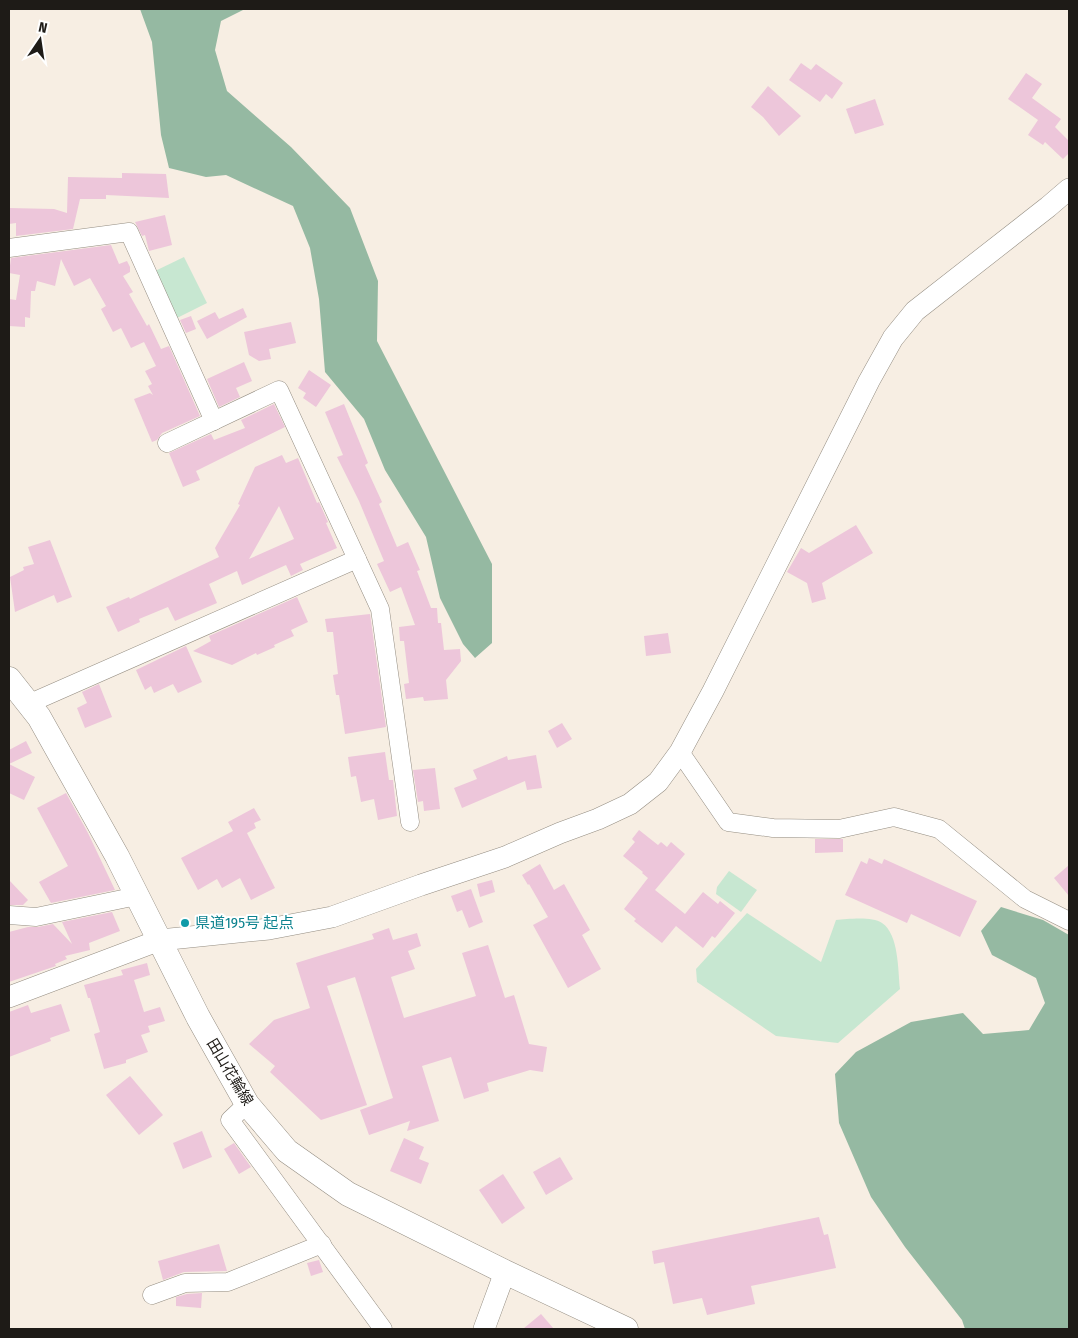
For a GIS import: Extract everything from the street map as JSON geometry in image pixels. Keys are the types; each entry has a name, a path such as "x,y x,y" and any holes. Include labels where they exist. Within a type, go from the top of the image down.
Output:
{"main road":[{"name":"田山花輪線","path":"9,680 39,717 117,856 198,1017 247,1104 287,1151 348,1194 505,1272 626,1329"}],"street":[{"path":"9,997 160,940 269,929 332,917 506,857 630,804 658,782 680,752 713,691 869,380 894,338 915,310 1048,208 1069,189"},
{"path":"9,248 129,232 214,421"},
{"path":"167,443 279,390 380,609 410,822"},
{"path":"28,704 357,559"},
{"path":"680,752 728,822 774,828 839,829 894,817 939,830 1025,899 1069,921"},
{"path":"9,916 36,917 137,896"},
{"path":"247,1104 230,1120 383,1329"},
{"path":"152,1295 185,1283 228,1282 322,1244"},
{"path":"484,1329 505,1272"}],"green space":[{"path":"140,9 245,9 221,21 215,50 227,91 291,147 350,208 378,281 377,341 492,564 492,643 475,658 463,644 440,598 426,537 385,470 364,419 325,372 319,299 310,248 293,206 226,175 206,177 169,168 161,135 152,42"},
{"path":"184,257 207,303 177,318 153,272"},
{"path":"729,871 757,890 741,912 716,894 717,887"},
{"path":"1001,907 1043,920 1069,935 1069,1329 965,1329 962,1320 905,1247 871,1197 839,1123 835,1074 856,1052 911,1022 963,1013 983,1034 1029,1030 1045,1003 1036,978 992,955 981,931"},
{"path":"747,913 821,962 836,920 860,918 878,921 888,928 895,944 900,989 838,1043 776,1036 697,982 696,969"}],"building":[{"path":"801,63 811,70 816,64 843,83 832,99 826,94 820,102 789,80"},
{"path":"1026,73 1042,84 1032,98 1061,119 1055,127 1069,141 1069,153 1063,159 1045,142 1043,145 1028,135 1038,120 1008,99"},
{"path":"768,86 801,116 779,136 763,117 751,107"},
{"path":"875,99 884,125 855,134 846,109"},
{"path":"122,173 166,174 169,198 106,195 106,199 80,199 73,229 16,236 16,223 9,224 9,208 54,209 67,213 68,177 122,178"},
{"path":"165,215 172,245 149,251 145,235 142,236 135,222"},
{"path":"111,245 119,264 127,261 130,272 123,276 133,292 129,294 147,326 149,324 161,349 169,346 200,416 162,433 157,440 152,442 134,399 150,393 153,395 148,386 152,384 145,371 156,366 144,342 131,348 121,328 113,332 101,309 106,306 90,278 74,286 61,259 55,286 37,281 35,291 31,291 30,318 25,317 25,327 9,326 9,299 16,300 20,275 9,273 11,258"},
{"path":"243,308 247,317 207,339 197,321 215,312 219,319"},
{"path":"191,316 196,329 186,333 180,320"},
{"path":"291,322 296,343 269,349 271,359 259,361 249,355 244,332"},
{"path":"244,362 252,381 236,388 240,397 219,407 207,379"},
{"path":"309,370 331,385 316,407 303,398 306,393 298,388"},
{"path":"274,404 285,427 196,471 200,480 183,487 169,453 211,434 214,440 245,428 241,420"},
{"path":"344,404 368,463 365,465 382,502 379,504 397,547 408,542 420,570 417,571 431,608 437,608 444,650 460,649 461,661 446,680 448,699 424,701 423,697 406,699 404,684 409,683 404,641 400,641 399,627 415,625 401,587 390,592 377,564 384,561 359,501 337,457 343,455 325,412"},
{"path":"282,455 286,463 298,458 317,503 319,502 328,522 326,523 337,548 300,564 303,570 291,576 286,565 242,585 237,571 209,584 217,603 175,621 168,607 139,619 140,622 118,632 106,607 129,597 130,599 219,557 215,548 240,505 238,504 255,467","holes":["279,506 294,539 249,559"]},
{"path":"856,525 873,553 822,583 826,599 812,603 807,583 787,572 801,548 809,553"},
{"path":"50,540 72,597 57,603 54,595 15,612 10,577 24,570 23,567 34,564 28,547"},
{"path":"297,597 308,622 291,630 294,636 274,645 275,647 257,655 256,653 232,665 193,651 211,641 209,636"},
{"path":"370,614 386,727 345,734 339,695 336,695 333,675 338,674 333,632 327,632 325,619"},
{"path":"668,633 671,653 646,656 644,636"},
{"path":"186,646 202,682 178,693 173,684 154,693 151,686 145,690 136,670"},
{"path":"99,684 112,717 85,728 77,708 87,703 82,692"},
{"path":"562,723 572,739 557,748 548,731"},
{"path":"26,741 32,753 9,764 9,750"},
{"path":"385,752 389,780 393,780 397,816 378,820 374,799 361,802 356,776 351,777 348,757"},
{"path":"536,755 542,788 527,790 525,781 462,808 454,788 477,779 473,770 507,756 508,760"},
{"path":"9,764 35,777 24,800 9,793"},
{"path":"435,768 440,809 424,811 423,801 418,802 413,770"},
{"path":"66,793 88,833 115,890 51,903 39,882 68,866 37,808"},
{"path":"254,808 261,820 254,823 256,828 247,833 275,888 251,900 240,878 222,888 217,879 198,890 181,858 233,831 228,822"},
{"path":"639,830 658,845 661,842 667,847 671,842 685,854 655,890 685,914 703,892 718,904 720,901 735,913 715,938 712,936 703,948 676,926 662,943 634,921 636,919 624,909 648,878 623,856 635,842 632,839"},
{"path":"815,839 843,839 843,852 815,853"},
{"path":"869,858 882,864 884,859 977,901 960,937 911,914 907,923 845,895 861,861 867,864"},
{"path":"540,864 554,890 564,884 590,930 582,935 601,969 568,988 533,925 548,917 522,875"},
{"path":"1069,865 1069,896 1054,878"},
{"path":"9,880 28,900 23,905 9,905"},
{"path":"492,880 495,892 480,897 477,884"},
{"path":"471,889 483,922 469,928 462,910 457,912 451,896"},
{"path":"112,912 120,931 89,943 90,950 65,956 67,959 55,964 56,966 9,982 9,932 28,927 53,924 72,944 62,922"},
{"path":"389,928 393,940 417,933 421,946 408,951 415,969 391,977 404,1018 476,996 462,953 488,945 505,998 514,995 529,1044 547,1047 543,1072 530,1070 487,1083 489,1091 464,1099 451,1057 422,1066 439,1121 407,1131 410,1121 369,1135 360,1110 393,1098 355,977 327,986 367,1105 321,1120 270,1072 275,1066 249,1044 274,1020 310,1008 296,963 374,939 372,934"},
{"path":"147,963 150,975 134,980 144,1012 160,1007 165,1021 148,1026 150,1032 141,1035 148,1052 126,1060 126,1063 104,1069 94,1034 100,1032 84,985 123,975 121,970"},
{"path":"61,1004 70,1031 50,1038 51,1041 9,1057 9,1012 28,1005 31,1013"},
{"path":"130,1076 163,1115 139,1135 106,1095"},
{"path":"202,1131 212,1157 183,1169 173,1143"},
{"path":"404,1138 424,1147 419,1159 429,1163 421,1184 390,1171"},
{"path":"234,1143 251,1167 239,1174 224,1149"},
{"path":"560,1157 573,1179 546,1195 533,1172"},
{"path":"503,1174 525,1208 502,1224 479,1190"},
{"path":"819,1217 824,1235 828,1234 836,1268 751,1286 755,1304 707,1315 702,1298 673,1304 664,1262 654,1264 652,1251"},
{"path":"219,1244 227,1271 184,1272 163,1280 158,1261"},
{"path":"319,1260 323,1272 311,1276 307,1263"},
{"path":"202,1293 201,1308 176,1306 176,1297"},
{"path":"541,1314 554,1329 523,1329"}],"place":[{"name":"県道195号 起点","path":"185,923"}]}
